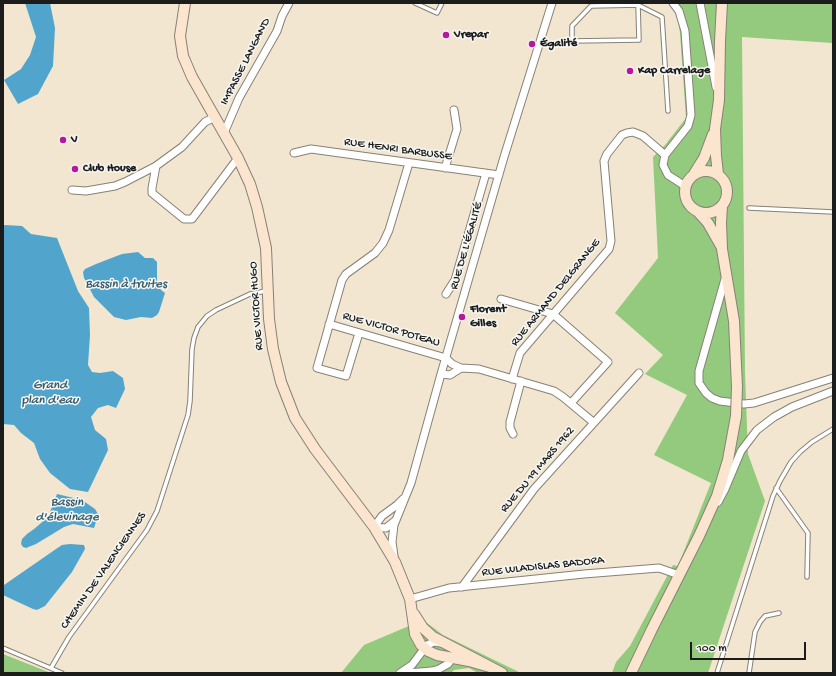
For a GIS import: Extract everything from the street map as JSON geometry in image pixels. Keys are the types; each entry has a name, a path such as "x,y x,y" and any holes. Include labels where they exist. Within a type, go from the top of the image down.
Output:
{"main road":[{"name":"RUE VICTOR HUGO","path":"185,3 180,36 182,53 189,71 238,158 253,192 262,224 266,248 270,333 281,382 295,418 315,449 374,527 396,562 413,611"},
{"path":"718,174 715,129 718,108 722,3"},
{"path":"715,129 706,152 694,174 685,186 685,195 692,208 708,223 722,249"},
{"path":"631,673 708,517 720,488 728,460 736,416 737,387 735,333 727,273 722,249 722,206 726,198 727,189 724,180 718,174 706,170 694,174"},
{"path":"698,212 710,213 722,206"},
{"path":"413,611 425,630 450,646 502,673"},
{"path":"413,611 416,634 424,648 433,654 490,667"},
{"path":"625,673 652,629"}],"street":[{"name":"IMPASSE LANGAND","path":"224,133 236,102 277,31 283,12 288,3"},
{"name":"RUE DE L'ÉGALITÉ","path":"396,562 392,542 396,520 406,496 499,175 552,3"},
{"path":"672,3 679,11 685,31 691,115 688,126 665,155 663,165 666,172 674,180 685,186"},
{"path":"700,3 714,72 718,108"},
{"path":"445,168 457,129 454,110"},
{"path":"72,190 86,191 115,186 125,182 156,166 182,146 205,122 214,117"},
{"name":"RUE ARMAND DELGRANGE","path":"512,379 520,353 609,249 611,241 604,161 606,154 622,135 627,132 633,132 643,136 665,155"},
{"name":"RUE HENRI BARBUSSE","path":"294,153 311,149 499,175"},
{"path":"156,166 152,193 184,219 189,220 194,218 238,158"},
{"path":"359,333 346,376 317,368 342,280 344,276 375,253 386,238 409,163"},
{"path":"446,294 455,280 486,173"},
{"path":"727,273 699,371 699,383 706,393 712,398 720,401 744,404 754,403 833,378"},
{"path":"501,299 553,314 608,362 571,403"},
{"name":"RUE VICTOR POTEAU","path":"329,324 446,358 452,364 461,368"},
{"path":"441,374 450,375 461,368 478,369 554,391 593,422"},
{"name":"RUE DU 19 MARS 1962","path":"462,587 534,489 593,422 639,373"},
{"path":"513,434 510,428 510,422 521,381"},
{"path":"708,517 725,489 741,450 757,430 774,417 792,407 833,391"},
{"path":"374,527 382,516 406,496"},
{"path":"374,527 386,528 396,520"},
{"name":"RUE WLADISLAS BADORA","path":"410,600 444,589 580,574 656,568 667,570 679,575"},
{"path":"400,673 412,665 424,648 430,643 450,646 452,658 448,664 439,669 407,673"}],"lane":[{"path":"415,3 437,13 442,3"},
{"path":"638,4 639,40 572,41 572,26 591,6 638,4 662,17 668,111"},
{"path":"749,208 833,212"},
{"name":"CHEMIN DE VALENCIENNES","path":"51,668 69,637 147,530 157,511 188,415 190,402 192,349 198,327 207,316 216,310 250,294 268,291"},
{"path":"717,673 776,488 787,468 800,452 812,442 833,429"},
{"path":"776,488 808,532 807,577"},
{"path":"748,673 756,632 760,622 765,616 779,613"},
{"path":"3,648 62,673"}],"green space":[{"path":"673,3 833,3 833,43 742,37 745,373 748,454 765,501 708,673 612,673 616,662 630,646 673,565 678,566 711,483 654,455 687,395 645,374 663,355 615,313 658,258 653,157 665,145 686,118 680,33 677,15 672,8"},
{"path":"423,620 443,635 521,673 478,673 469,668 454,670 451,673 341,673 364,645"},
{"path":"3,654 51,673 3,673"}],"water":[{"path":"25,3 50,3 55,28 53,66 38,94 18,104 4,80 21,69 30,55 36,37"},
{"name":"Grand plan d'eau","path":"3,226 22,226 31,234 57,238 78,291 89,308 90,335 88,365 92,372 100,373 113,371 123,378 125,389 116,408 108,405 98,408 91,417 95,430 106,439 108,450 88,492 70,489 50,473 40,459 34,443 21,433 14,425 3,424"},
{"name":"Bassin à truites","path":"138,252 145,258 153,258 157,262 157,281 161,290 165,293 159,312 152,318 141,317 126,320 114,317 94,297 84,278 83,272 85,269 122,254"},
{"name":"Bassin d'élevinage","path":"57,494 82,500 95,509 98,514 94,528 73,524 64,527 36,544 26,548 23,547 21,544 22,539 47,518"},
{"name":"Bassin d'élevinage","path":"62,545 84,545 85,549 72,572 45,606 37,610 33,609 3,595 4,585"}],"place":[{"name":"Vrepar","path":"446,35"},
{"name":"Égalité","path":"532,44"},
{"name":"Kap Carrelage","path":"630,71"},
{"name":"V","path":"63,140"},
{"name":"Club House","path":"75,169"},
{"name":"Florent Gilles","path":"462,317"}]}
